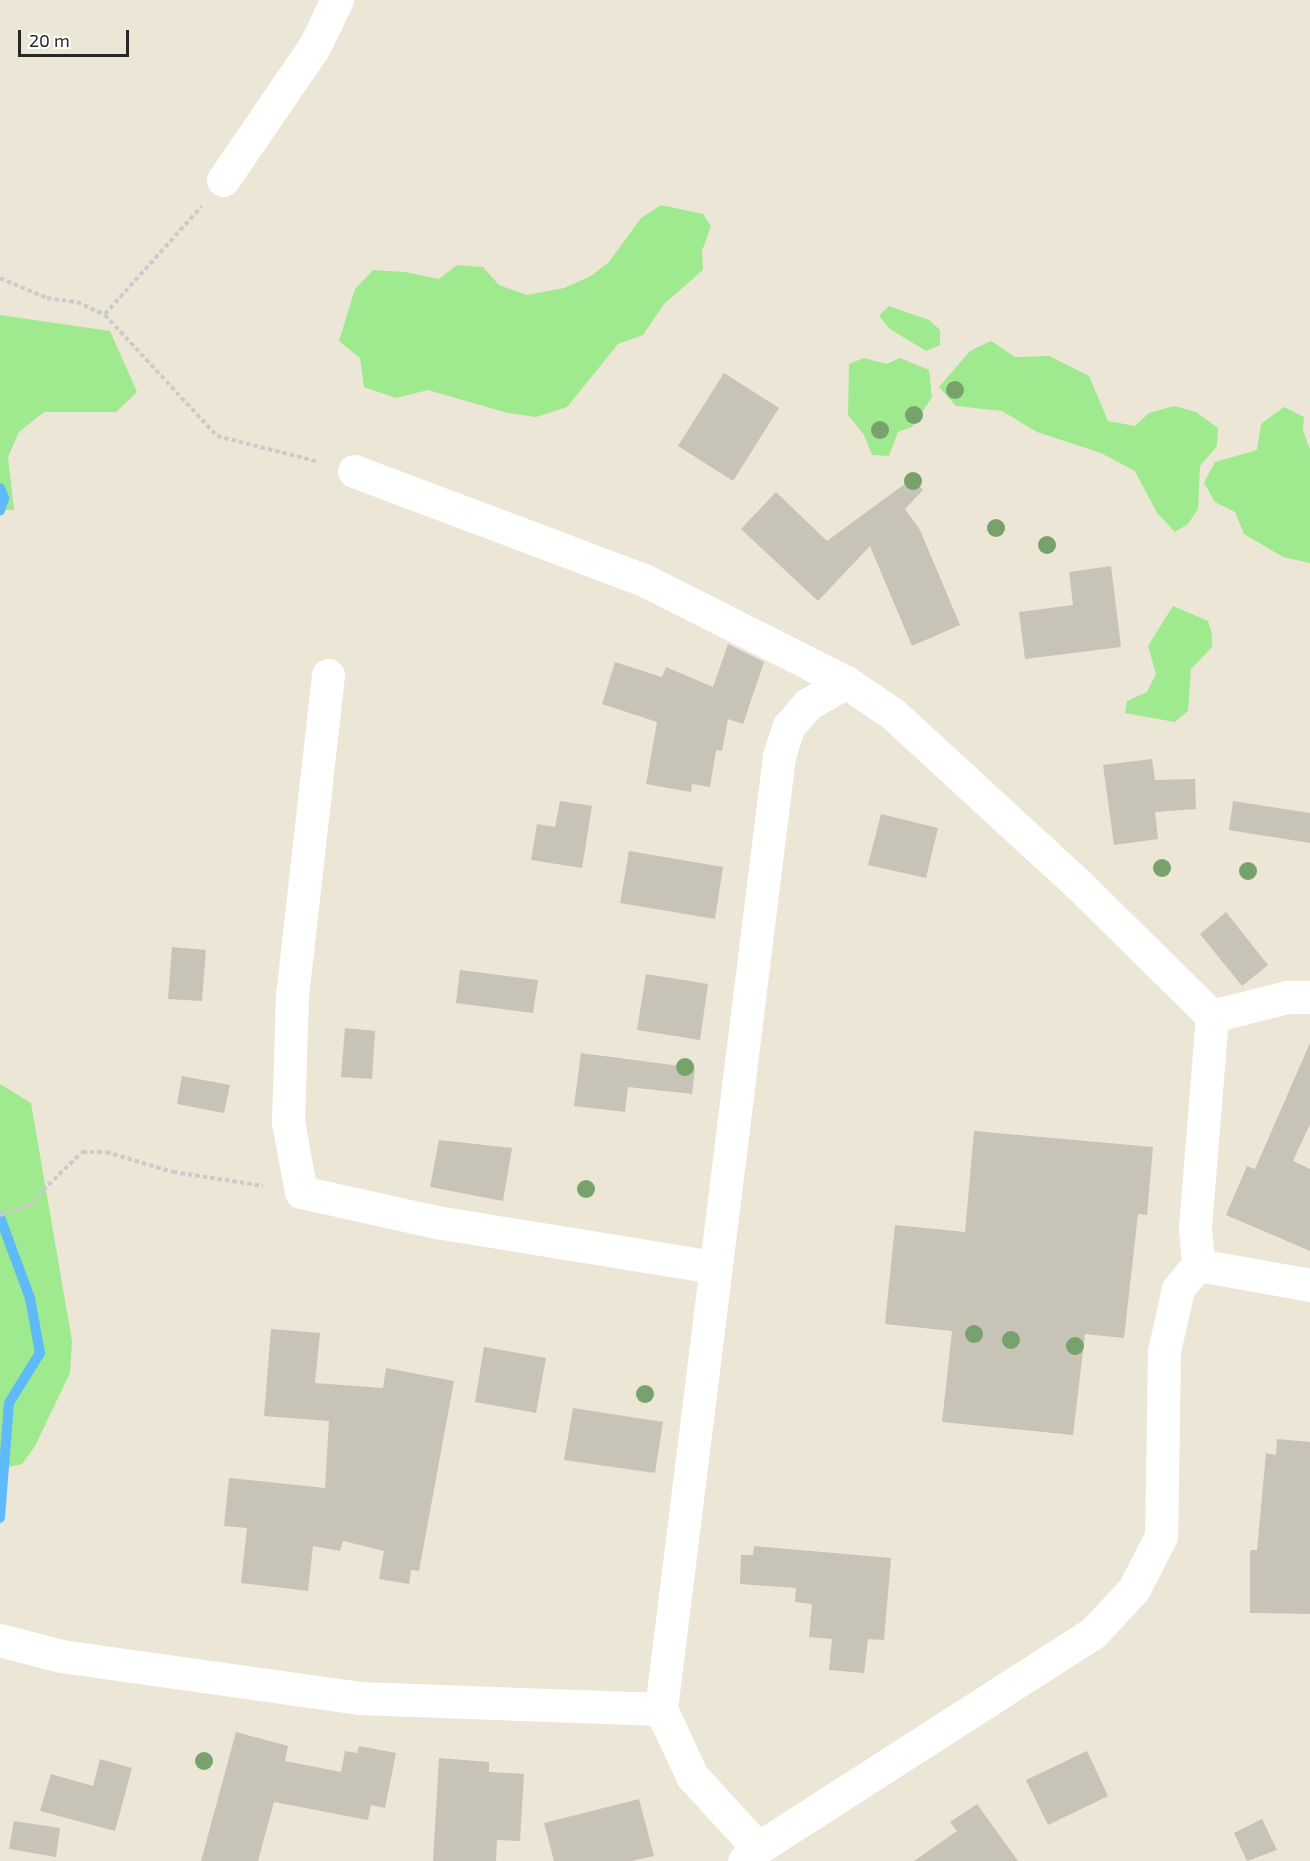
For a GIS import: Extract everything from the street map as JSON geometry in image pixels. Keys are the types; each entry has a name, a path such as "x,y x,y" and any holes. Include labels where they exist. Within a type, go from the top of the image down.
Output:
{"street":[{"path":"224,180 314,47 337,0"},
{"path":"354,471 644,580 846,682 893,714 1077,883 1212,1016"},
{"path":"328,675 292,994 288,1122 301,1192 436,1222 713,1267"},
{"path":"846,682 808,704 789,726 779,756 713,1267 661,1709 692,1776 751,1854 1093,1633 1134,1589 1161,1536 1164,1351 1178,1289 1198,1265 1195,1228 1212,1016"},
{"path":"1212,1016 1287,996 1310,997"},
{"path":"1198,1265 1310,1285"},
{"path":"0,1640 61,1656 359,1698 661,1709"}],"path":[{"path":"105,315 168,248 224,180"},
{"path":"0,278 47,297 77,302 105,315 217,436 354,471"},
{"path":"0,1215 27,1206 82,1152 106,1152 173,1172 301,1192"}],"green space":[{"path":"661,205 703,214 711,226 702,251 703,270 664,304 643,335 618,344 567,407 536,417 508,413 428,390 396,398 364,387 360,358 339,341 355,289 373,270 405,272 439,279 457,265 483,267 499,285 527,295 564,288 591,276 609,262 641,218"},
{"path":"889,306 929,320 940,330 940,345 926,351 890,329 879,316"},
{"path":"0,315 110,331 137,392 116,412 44,412 19,432 8,457 14,510 0,510"},
{"path":"991,341 1015,357 1049,356 1089,376 1108,421 1135,426 1149,413 1174,406 1196,412 1218,428 1217,446 1200,466 1198,509 1188,524 1175,532 1157,513 1135,471 1101,453 1037,432 1002,411 956,406 939,387 970,351"},
{"path":"864,358 887,364 900,358 929,370 932,397 912,427 898,432 889,456 872,455 864,435 848,415 849,364"},
{"path":"1284,407 1304,417 1303,430 1310,450 1310,563 1283,557 1244,534 1235,512 1215,502 1204,483 1215,462 1257,450 1261,424"},
{"path":"1173,606 1208,621 1212,635 1212,647 1191,669 1188,711 1175,722 1125,713 1127,701 1147,692 1156,674 1148,646"},
{"path":"0,1084 31,1103 72,1341 70,1373 35,1446 22,1464 4,1468 0,1464"}],"building":[{"path":"724,373 779,408 733,481 678,446"},
{"path":"913,478 923,490 905,509 920,530 960,625 912,646 870,546 818,601 741,529 776,492 827,541"},
{"path":"1111,566 1121,647 1025,659 1019,612 1073,605 1069,572"},
{"path":"728,644 764,662 743,724 728,719 722,751 716,750 710,787 692,784 691,792 646,784 657,722 602,704 615,662 662,677 666,667 713,687"},
{"path":"1152,759 1155,780 1195,779 1196,809 1155,812 1158,839 1114,845 1103,765"},
{"path":"560,801 592,806 582,868 531,860 537,824 555,827"},
{"path":"1233,801 1310,813 1310,843 1229,830"},
{"path":"881,814 938,828 926,878 868,865"},
{"path":"629,851 723,867 715,919 620,903"},
{"path":"1226,912 1268,965 1242,986 1200,934"},
{"path":"172,947 206,950 202,1001 168,999"},
{"path":"460,970 538,980 533,1013 456,1003"},
{"path":"646,974 708,984 700,1040 637,1030"},
{"path":"345,1028 375,1031 372,1079 341,1077"},
{"path":"1310,1043 1310,1124 1293,1161 1310,1169 1310,1251 1226,1215 1247,1166 1255,1169"},
{"path":"581,1053 695,1068 692,1094 628,1087 625,1112 574,1106"},
{"path":"182,1076 230,1085 224,1113 177,1104"},
{"path":"974,1131 1153,1147 1147,1215 1138,1214 1124,1338 1085,1334 1073,1435 942,1422 952,1331 885,1324 895,1225 965,1232"},
{"path":"439,1140 512,1148 503,1201 430,1187"},
{"path":"271,1329 320,1333 315,1383 383,1388 386,1368 454,1381 419,1571 411,1570 409,1584 379,1579 384,1551 343,1541 340,1551 313,1546 308,1591 241,1583 247,1528 224,1526 229,1478 325,1488 329,1421 264,1416"},
{"path":"484,1347 546,1358 536,1413 475,1402"},
{"path":"573,1408 663,1422 655,1473 564,1460"},
{"path":"1277,1439 1310,1442 1310,1614 1250,1613 1250,1550 1257,1550 1266,1453 1276,1455"},
{"path":"754,1546 891,1558 884,1640 868,1639 864,1673 829,1670 832,1639 809,1637 812,1604 795,1602 796,1588 740,1584 741,1555 753,1555"},
{"path":"236,1732 288,1746 285,1761 341,1772 345,1751 357,1753 359,1746 396,1753 385,1808 371,1805 368,1820 274,1802 258,1861 201,1861"},
{"path":"1087,1751 1108,1796 1048,1825 1026,1780"},
{"path":"439,1758 489,1762 489,1772 524,1774 520,1841 497,1840 496,1861 433,1861"},
{"path":"100,1759 132,1768 115,1831 40,1811 51,1774 93,1786"},
{"path":"639,1799 654,1856 632,1861 554,1861 544,1823"},
{"path":"977,1804 1018,1861 914,1861 957,1831 950,1822"},
{"path":"1262,1819 1277,1850 1247,1861 1234,1833"},
{"path":"14,1821 60,1828 56,1857 9,1849"}],"waterway":[{"path":"0,488 4,498 0,510"},
{"path":"0,1217 30,1298 40,1353 9,1403 0,1518"}]}
